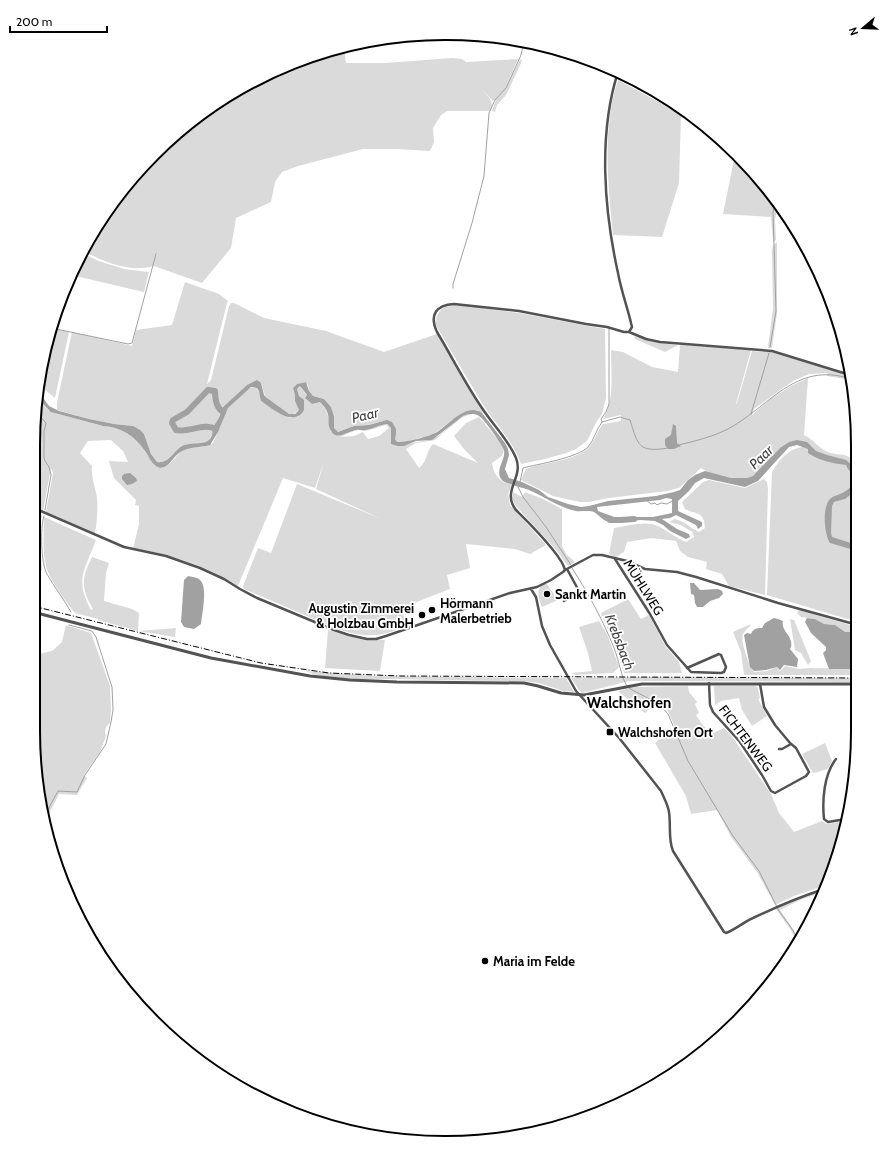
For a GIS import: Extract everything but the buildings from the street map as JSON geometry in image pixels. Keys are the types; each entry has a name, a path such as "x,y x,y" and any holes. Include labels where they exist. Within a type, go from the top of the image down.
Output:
{"street":[{"path":"617,78 609,110 605,162 609,224 618,273 632,327 629,332"},
{"path":"564,601 579,591 567,569 556,554 513,506 510,499 518,468 513,452 477,400 437,332 433,324 433,318 438,310 447,305 480,306 519,311 586,324 607,326 660,342 772,351 844,373"},
{"name":"MÜHLWEG","path":"40,511 116,544 133,550 166,556 200,568 224,579 240,590 257,598 334,630 349,635 367,638 386,636 510,593 535,587 551,580 588,557 598,554 615,559 650,614 667,645 687,668"},
{"path":"615,559 627,561 645,568 677,572 696,577 851,623"},
{"path":"535,587 542,626 550,645 580,695 620,739 661,791 669,813 670,842 673,851 722,930 726,933 747,921 796,899 818,891"},
{"path":"531,588 536,597"},
{"path":"40,614 211,658 282,672 336,679 389,682 524,684 538,686 561,693 580,695 642,684 851,684"},
{"path":"719,654 726,667 724,672 721,673 694,673 687,668 719,654"},
{"name":"FICHTENWEG","path":"709,683 710,705 713,712 744,748 762,774 771,792 775,793 809,774 796,748 791,744"},
{"path":"760,684 764,707 775,725 791,744 782,750 779,749"},
{"path":"836,759 832,764 826,780 824,819 828,822 841,820"}],"shaded area":[{"path":"345,53 346,63 385,63 452,58 462,59 466,62 518,59 504,91 520,59 522,61 506,95 497,105 495,112 492,111 496,100 493,101 482,89 491,101 491,111 447,111 441,115 433,128 434,142 430,151 363,149 298,166 282,172 275,182 271,202 236,218 231,248 202,283 154,266 145,268 126,267 100,259 88,254 108,220 141,178 178,141 199,124 220,108 266,82 290,71"},
{"path":"618,80 674,110 681,116 679,183 662,237 613,235 608,177 608,137 613,98"},
{"path":"734,161 750,178 777,212 775,220 776,240 773,242 771,217 723,214"},
{"path":"777,242 777,313 772,348 768,348 773,308 772,251 773,245"},
{"path":"87,256 124,269 149,272 144,292 77,276"},
{"path":"185,282 219,294 228,301 207,384 211,380 229,306 231,303 234,303 264,318 326,331 384,352 437,334 483,412 481,413 477,410 459,415 432,435 397,442 395,439 396,429 384,421 369,425 354,426 338,432 334,429 334,416 331,407 324,399 313,396 305,382 297,384 293,388 299,410 292,415 267,398 264,394 261,383 247,385 222,409 209,440 200,444 189,444 182,446 165,461 157,462 151,454 144,434 133,426 89,419 57,410 57,402 72,332 132,346 136,330 172,325"},
{"path":"462,305 519,313 605,329 606,398 602,414 587,441 576,449 566,453 521,464 513,447 487,411 435,324 436,318 441,310 451,306"},
{"path":"58,329 69,332 55,398 44,389"},
{"path":"634,336 659,343 678,345 665,352 635,339"},
{"path":"680,345 751,350 736,404 752,351 771,352 845,374 845,379 827,376 827,373 809,374 793,381 754,409 752,415 770,399 791,386 808,378 804,435 824,450 831,453 846,455 851,458 851,620 767,595 772,472 784,456 792,450 802,447 803,442 797,440 767,463 755,475 748,478 742,479 727,477 701,468 679,488 589,502 580,502 553,496 521,480 526,469 575,456 588,448 603,424 621,421 621,415 603,419 607,411 611,394 611,350 623,352 652,367 678,372"},
{"path":"257,380 261,383 264,395 267,398 289,414 295,414 299,410 295,401 293,388 297,384 306,382 309,391 313,396 324,399 331,407 334,416 334,428 338,432 354,426 369,425 387,420 392,422 396,429 395,439 397,442 429,436 442,429 464,412 476,410 482,413 508,449 509,455 505,469 509,478 539,490 548,497 581,507 608,501 656,496 674,492 680,490 688,480 695,475 705,471 731,478 747,478 753,476 780,448 789,442 797,440 807,442 816,451 846,460 851,464 851,472 846,465 817,458 808,453 808,449 797,445 789,447 758,481 745,487 704,478 695,483 678,501 678,511 702,522 702,526 698,529 696,525 676,515 670,518 662,519 677,529 689,534 690,537 686,539 655,521 627,521 626,517 653,517 672,513 672,499 666,498 660,500 597,507 598,511 617,518 618,523 613,523 604,520 594,512 578,511 558,505 531,491 503,481 499,475 499,472 504,457 504,450 485,422 475,414 463,416 432,440 416,441 404,446 398,446 391,444 391,428 387,424 364,430 356,430 343,435 333,434 329,427 327,411 320,402 312,404 305,398 307,395 300,386 297,389 299,396 304,400 304,410 300,415 295,417 283,415 271,408 261,401 258,389 251,387 228,408 218,432 210,445 190,448 183,451 169,464 160,468 153,463 137,441 122,430 51,412 42,403 43,397 49,406 59,411 89,419 133,426 144,434 151,454 157,462 161,462 168,459 182,446 207,442 212,436 214,426 220,415 221,409 247,385"},
{"path":"255,386 260,393 261,401 290,418 298,417 304,407 304,402 299,396 297,389 300,386 307,396 306,399 312,404 320,402 326,410 331,432 345,434 356,430 359,430 365,430 386,424 391,428 391,440 406,445 439,436 461,417 471,414 461,418 435,440 416,443 406,449 419,468 424,463 433,444 478,463 454,436 466,423 479,417 500,442 504,450 502,456 492,463 494,471 500,480 512,485 508,494 510,505 546,545 530,554 515,549 466,544 470,568 447,575 450,589 401,608 407,626 379,635 363,635 335,628 244,589 243,586 258,548 271,553 297,484 379,518 316,489 324,462 315,488 283,478 238,586 200,566 174,558 133,549 139,524 139,506 135,505 136,500 114,478 109,461 128,462 123,451 111,440 88,441 80,453 92,466 97,498 95,533 46,512 53,473 51,468 43,511 40,510 40,446 42,404 47,409 55,413 122,430 137,441 153,462 160,468 171,463 185,449 206,446 213,443 228,408 248,389","holes":["386,425 389,428 379,436 368,439 363,432 354,436 340,437 354,431 366,431"]},
{"path":"673,424 676,426 677,443 681,446 674,449 668,449 665,445 665,439 671,435"},
{"path":"130,473 136,478 137,481 127,485 122,479 122,476"},
{"path":"764,479 767,482 768,489 765,595 729,586 722,574 706,569 707,562 688,557 680,551 676,541 652,538 627,542 624,552 616,557 609,554 614,528 636,524 653,524 686,542 694,537 692,532 689,530 679,524 670,522 674,519 684,522 699,532 705,528 703,518 699,514 685,509 682,502 703,482 709,480 745,488"},
{"path":"851,486 851,494 845,499 834,502 832,506 831,533 832,537 851,543 851,549 830,543 825,527 827,503 833,497"},
{"path":"513,492 522,497 525,492 562,509 562,546 566,554 575,562 568,566 556,550 514,503 512,498"},
{"path":"44,517 96,540 85,567 82,582 83,590 91,610 93,609 86,595 84,578 92,557 109,563 106,573 104,601 132,609 139,613 138,631 75,613 54,584 46,566 44,548"},
{"path":"40,542 42,571 40,569"},
{"path":"188,576 199,579 204,588 201,624 194,629 184,627 181,622 184,580"},
{"path":"690,583 694,583 700,590 718,589 722,591 723,594 719,598 710,601 703,607 697,607 694,595 691,594"},
{"path":"544,584 547,584 558,600 542,607 539,598 539,589"},
{"path":"628,599 641,619 649,615 666,647 679,662 682,673 624,673 616,648 601,613"},
{"path":"799,610 851,625 851,632 844,632 835,625 824,624 815,619 801,617 797,613"},
{"path":"774,618 783,621 784,628 791,641 790,649 798,659 797,667 784,665 780,670 777,667 754,671 750,667 744,635 747,633 751,634 755,629 762,628 765,623"},
{"path":"807,618 815,619 824,624 835,625 845,632 851,632 851,669 829,669 823,653 826,650 826,647 811,633 805,622"},
{"path":"790,619 794,620 811,661 808,665 801,653 795,650"},
{"path":"599,621 607,634 619,667 613,673 576,675 571,673 592,671 588,653 579,627"},
{"path":"751,624 743,634 742,638 746,654 754,672 767,671 777,667 780,671 785,666 799,669 851,669 851,675 744,675 741,652 733,632"},
{"path":"66,625 91,633 110,686 111,710 110,723 105,729 106,736 100,752 84,775 87,778 77,795 59,794 49,814 43,783 41,757 40,654 52,651 62,642"},
{"path":"176,628 175,637 138,631"},
{"path":"328,630 358,638 385,640 380,671 325,668"},
{"path":"306,671 375,676 566,678 574,692 563,691 539,683 524,681 350,679 314,674"},
{"path":"571,678 851,678 851,682 629,681 582,693"},
{"path":"688,686 689,692 697,702 695,704 699,713 696,715 701,723 711,734 724,728 731,735 771,794 779,813 794,832 822,821 827,824 840,822 829,861 819,887 794,896 775,905 757,872 731,837 717,810 691,814 686,796 655,743 675,727 666,707 659,701 645,713 618,691 635,687"},
{"path":"714,686 756,686 760,698 758,699 767,716 752,726 742,710 739,698 721,701 715,705"},
{"path":"825,743 832,761 828,769 813,773 802,754"},
{"path":"818,891 816,894 800,900 780,910 793,929 796,935 795,937 776,909 797,898"}],"waterway":[{"path":"453,288 484,176 489,113 495,100 506,88 521,55 523,48"},
{"path":"770,347 776,311 774,208"},
{"path":"58,329 128,344 132,343 156,254"},
{"path":"602,422 601,419 609,404 609,329"},
{"path":"751,414 769,353"},
{"path":"679,445 709,437 726,430 741,421 784,389 798,381 814,376 831,375 845,378"},
{"name":"Paar","path":"216,429 211,427 201,427 181,431 176,430 172,423 173,420 187,412 208,390 215,391 217,406 223,412"},
{"path":"520,482 523,468 567,457 583,451 590,444 602,422 620,417 630,420 635,436 645,448 668,448"},
{"path":"41,418 46,423 44,432 44,458 51,475 45,510"},
{"name":"Krebsbach","path":"517,485 523,497 546,527 571,565"},
{"path":"646,500 651,504 655,503 657,505 661,503 667,504 672,501"},
{"path":"44,516 42,529 43,562 47,574 71,612"},
{"name":"Paar","path":"610,520 634,519"},
{"name":"Krebsbach","path":"572,568 605,627 616,652 623,679 627,686"},
{"path":"48,810 58,791 77,792 85,775 106,744 113,710 112,687 96,637 92,631 69,625"},
{"name":"Krebsbach","path":"629,688 655,702 668,714 688,761 733,836 759,871 779,911 795,935"}],"railway":[{"path":"40,608 261,663 329,673 399,676 851,678"}],"place":[{"name":"Sankt Martin","path":"547,594"},
{"name":"Hörmann Malerbetrieb","path":"432,610"},
{"name":"Augustin Zimmerei & Holzbau GmbH","path":"422,615"},
{"name":"Walchshofen Ort","path":"610,732"},
{"name":"Maria im Felde","path":"485,961"}],"district":[{"name":"Walchshofen","path":"629,703"}]}
